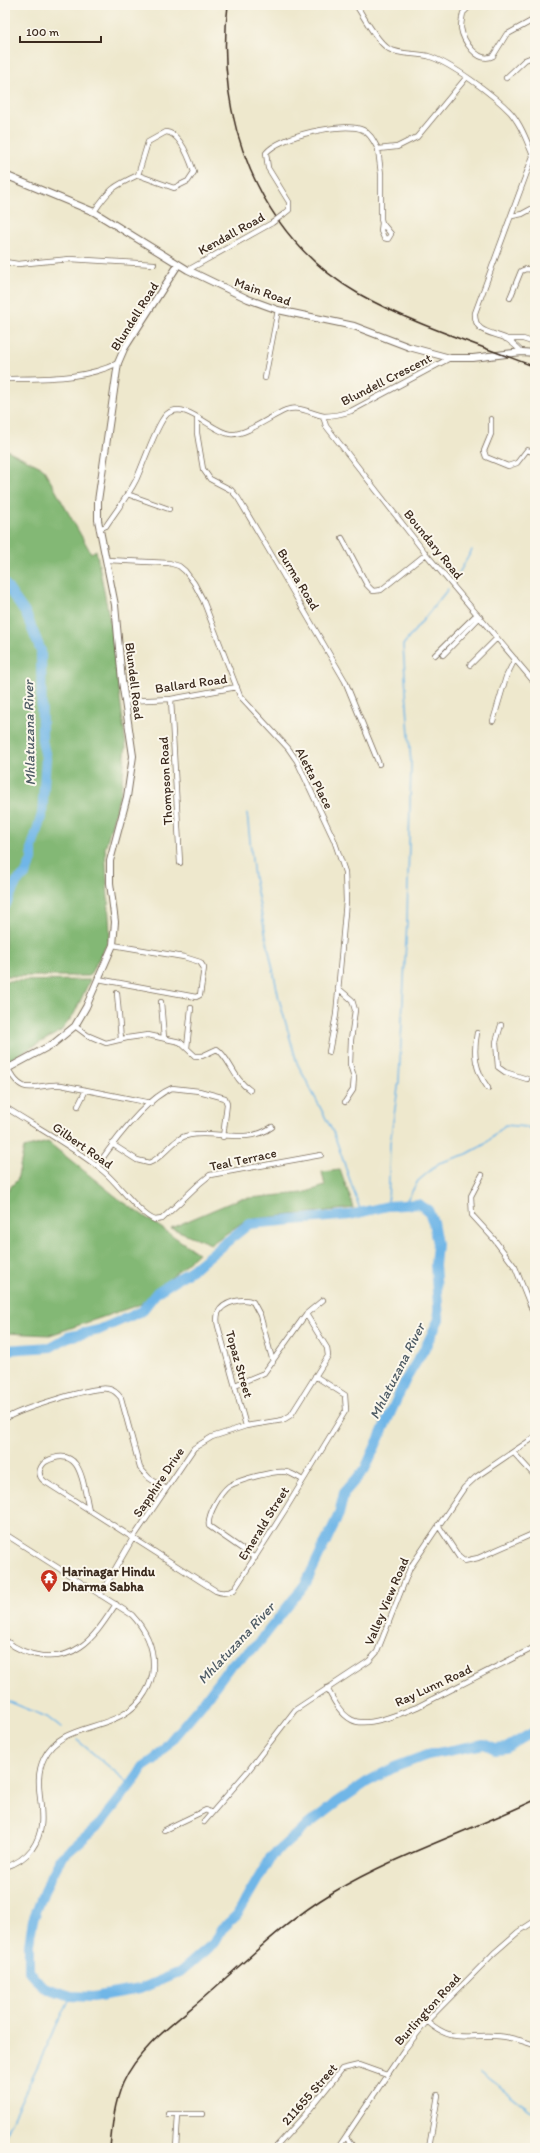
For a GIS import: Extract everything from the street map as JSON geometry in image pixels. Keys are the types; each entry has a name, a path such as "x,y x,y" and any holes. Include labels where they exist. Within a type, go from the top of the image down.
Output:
{"street":[{"path":"356,5 379,39 389,49 428,56 447,64 511,113 534,154 475,313 477,326 482,330 506,339 522,352"},
{"path":"471,5 463,13 461,29 470,47 478,55 485,58 493,56 506,35 521,24 535,19"},
{"path":"506,78 521,63 535,56"},
{"path":"382,223 378,149 397,146 417,137 466,78"},
{"name":"Kendall Road","path":"188,270 272,223 289,210 288,202 266,163 266,153 273,146 304,133 349,128 363,130 369,134 378,149"},
{"path":"94,212 104,197 115,185 138,175 174,188 188,181 194,172 174,134 166,132 148,142 138,175"},
{"name":"Main Road","path":"5,175 94,212 178,265 242,296 278,310 354,326 433,355 450,358 473,358 522,352 535,353"},
{"path":"512,216 522,214 535,207"},
{"path":"5,262 18,264 70,259 154,264"},
{"name":"Blundell Road","path":"6,1070 53,1044 75,1026 86,1007 113,945 115,922 110,883 110,861 127,796 133,756 125,701 115,605 97,512 118,363 124,349 178,265"},
{"path":"510,298 521,272 526,269 535,270"},
{"path":"265,378 278,310"},
{"path":"506,339 523,338 535,343"},
{"name":"Blundell Crescent","path":"100,529 106,526 127,494 166,415 179,410 190,412 217,430 234,435 292,409 305,410 323,416 334,416 351,411 450,358"},
{"path":"5,379 96,373 118,363"},
{"name":"Boundary Road","path":"323,416 326,426 426,554 535,683"},
{"name":"Burma Road","path":"197,417 197,433 203,469 210,479 231,490 238,498 345,681 379,764"},
{"path":"491,419 492,427 484,451 486,457 495,462 508,466 517,463 527,450 535,453"},
{"path":"127,494 169,509"},
{"path":"342,538 367,585 373,591 381,590 426,554"},
{"name":"Aletta Place","path":"107,560 169,563 179,566 194,582 203,600 237,687 246,704 282,741 297,761 343,862 346,901 336,1015 328,1052"},
{"path":"435,655 478,616"},
{"path":"443,655 478,616"},
{"path":"470,665 497,638"},
{"path":"493,721 506,677 515,659"},
{"name":"Ballard Road","path":"125,701 171,699 237,687"},
{"name":"Thompson Road","path":"171,699 180,863"},
{"path":"98,979 196,997 200,995 204,968 200,962 184,957 113,945"},
{"path":"338,988 352,1000 355,1010 351,1040 350,1064 354,1077 353,1090 345,1102"},
{"path":"117,993 121,1039"},
{"path":"161,1002 164,1038"},
{"path":"187,1048 191,1008"},
{"path":"75,1026 87,1035 101,1042 109,1043 121,1039 148,1035 180,1042 192,1055 198,1057 218,1050 238,1080 250,1090"},
{"path":"501,1026 496,1042 498,1067 505,1072 527,1079"},
{"path":"477,1033 474,1054 475,1064 478,1073 488,1088"},
{"path":"6,1070 20,1085 27,1088 52,1085 151,1103"},
{"path":"97,1166 112,1144 151,1103 168,1090 177,1088 223,1097 227,1104 223,1137"},
{"path":"78,1106 86,1090"},
{"name":"Gilbert Road","path":"5,1107 97,1166 113,1180 145,1215 155,1220 162,1219"},
{"path":"112,1144 137,1160 149,1163 184,1136 197,1134 223,1137 256,1134 266,1131 272,1127"},
{"name":"Teal Terrace","path":"162,1219 210,1175 321,1155"},
{"path":"482,1175 471,1196 472,1215 493,1238 515,1267 535,1317"},
{"name":"Topaz Street","path":"246,1426 218,1326 218,1315 222,1308 242,1300 253,1302 260,1315 273,1362"},
{"path":"235,1385 261,1376 273,1362 306,1314 323,1300"},
{"name":"Sapphire Drive","path":"100,1595 133,1538 194,1448 212,1437 246,1426 288,1417 326,1360 328,1353 316,1328 306,1314"},
{"name":"Emerald Street","path":"89,1510 80,1471 74,1461 69,1457 62,1457 45,1462 39,1472 41,1478 89,1510 220,1593 234,1590 341,1420 347,1404 345,1396 315,1376"},
{"path":"5,1419 23,1409 95,1389 109,1388 121,1398 140,1468 149,1478 166,1489"},
{"name":"Valley View Road","path":"204,1822 295,1710 369,1661 377,1652 410,1568 438,1525 470,1482 535,1437"},
{"path":"513,1452 535,1476"},
{"path":"255,1558 209,1526 210,1514 222,1494 229,1486 236,1483 276,1472 290,1472 302,1480"},
{"path":"438,1525 458,1557 464,1560 478,1558 535,1533"},
{"path":"5,1534 116,1604 139,1623 148,1638 154,1660 149,1686 137,1705 122,1717 69,1734 48,1750 40,1766 39,1775 42,1811 41,1834 26,1856 5,1867"},
{"path":"5,1640 22,1652 38,1656 55,1656 72,1652 89,1640 116,1604"},
{"name":"Ray Lunn Road","path":"327,1688 340,1708 351,1719 361,1722 371,1721 417,1707 535,1647"},
{"path":"164,1830 206,1810 211,1813"},
{"name":"Burlington Road","path":"338,2148 386,2075 427,2021 494,1953 518,1932 535,1921"},
{"path":"427,2021 436,2029 452,2036 466,2038 501,2036 535,2045"},
{"name":"211655 Street","path":"275,2148 296,2126 342,2069 349,2066 359,2065 386,2075"},
{"path":"429,2148 438,2095"},
{"path":"168,2114 203,2114"},
{"path":"176,2148 178,2114"},
{"path":"346,2137 354,2148"}],"green space":[{"path":"5,449 43,468 91,553 96,550 111,627 126,746 121,791 105,848 110,934 107,944 89,976 5,976"},
{"path":"90,980 74,1014 61,1031 5,1062 5,981"},
{"path":"48,1142 119,1199 198,1253 141,1304 50,1335 5,1333 5,1193 17,1180 24,1148"},
{"path":"340,1170 354,1208 246,1220 211,1244 171,1228 239,1199 303,1193 325,1186 322,1172"}],"waterway":[{"path":"455,580 472,550"},
{"name":"Mhlatuzana River","path":"5,584 26,614 41,651 42,740 46,758 42,814 32,847 32,860 25,875 17,881 5,906"},
{"path":"388,1206 390,1143 399,1081 407,920 411,765 403,645 448,589"},
{"path":"247,813 254,878 279,999 297,1063 334,1134 361,1212"},
{"path":"404,1205 418,1181 439,1163 467,1154 485,1144 505,1125 527,1127 535,1131"},
{"name":"Mhlatuzana River","path":"5,1350 51,1347 68,1337 99,1330 142,1311 157,1292 193,1269 249,1224 350,1215 388,1206 418,1204 428,1210 433,1222 437,1244 435,1265 439,1319 425,1348 406,1379 365,1469 344,1493 339,1514 306,1583 258,1644 230,1666 205,1700 155,1759 143,1767 137,1777 100,1824 61,1858 44,1891 33,1920 29,1944 29,1971 43,1987 71,1996 93,1997 140,1989 180,1972 215,1942 222,1929 237,1915 270,1858 301,1830 336,1803 367,1782 395,1767 427,1755 484,1744 495,1749 506,1748 535,1731"},
{"path":"5,1700 47,1717 61,1728"},
{"path":"77,1740 131,1785"},
{"path":"5,2134 71,1996"},
{"path":"481,2072 535,2114"}],"railway":[{"path":"228,5 225,47 228,89 237,130 250,170 269,207 294,240 324,270 359,294 424,325 535,367"},
{"path":"110,2148 117,2099 130,2069 162,2033 284,1927 315,1904 356,1879 406,1855 510,1812 535,1800"}],"place":[{"name":"Harinagar Hindu Dharma Sabha","path":"49,1593"}]}
